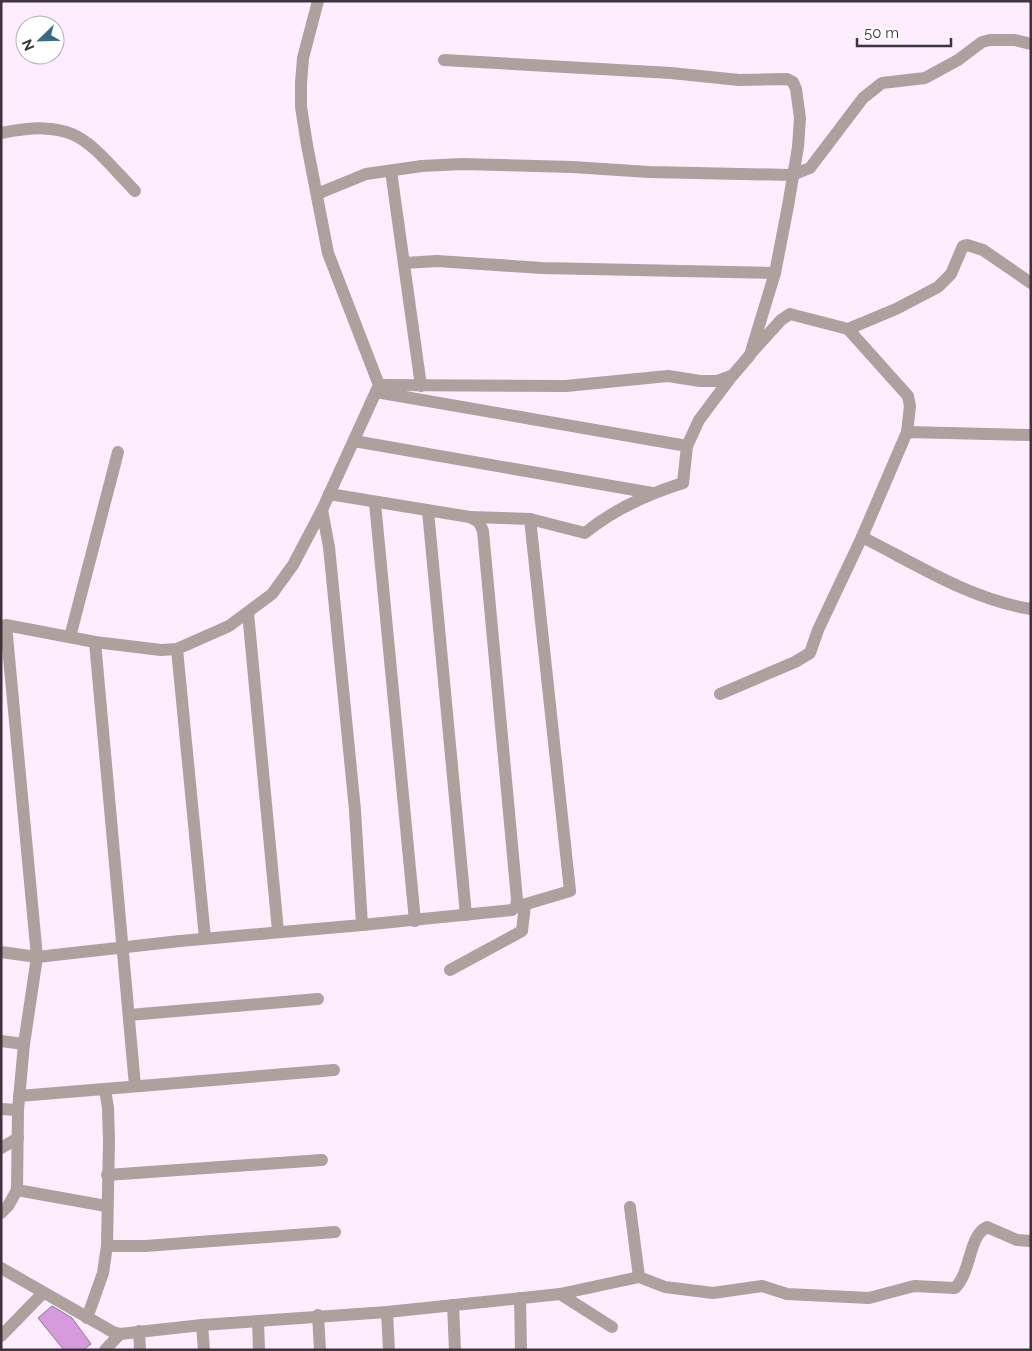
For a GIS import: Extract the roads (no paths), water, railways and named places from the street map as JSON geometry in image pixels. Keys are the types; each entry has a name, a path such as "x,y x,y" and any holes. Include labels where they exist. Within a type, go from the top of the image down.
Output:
{"street":[{"path":"1,1213 8,1206 17,1190 19,1096 24,1044 37,957 4,624 95,642 162,650 177,649 229,626 272,594 293,566 322,510 377,389 330,260 301,107 303,58 318,1"},
{"path":"317,194 366,174 462,164 572,167 650,172 792,175 810,168 863,98 882,83 925,78 958,60 982,42 990,40 1015,40 1031,44"},
{"path":"444,60 671,72 740,80 787,79 793,82 796,89 800,118 798,147 775,272 750,355"},
{"path":"1,133 41,127 68,131 92,147 135,191"},
{"path":"391,171 421,386"},
{"path":"848,329 896,309 938,287 951,274 963,246 967,245 983,250 1031,283"},
{"path":"404,262 437,261 542,268 775,272"},
{"path":"329,494 470,517 530,519 585,533 604,518 652,493 683,483 687,446 698,420 733,375 781,320 790,314 848,329 908,396 910,406 907,432 862,537 818,630 810,653 795,662 720,694"},
{"path":"377,389 421,386 566,386 668,376 700,381 717,381 733,375"},
{"path":"377,389 687,446"},
{"path":"907,432 1031,435"},
{"path":"354,441 652,493"},
{"path":"70,637 118,452"},
{"path":"375,503 415,921"},
{"path":"322,510 329,547 355,810 362,925"},
{"path":"428,511 466,915"},
{"path":"450,970 522,930 483,531 479,522 470,517"},
{"path":"1,952 37,957 278,931 415,921 520,906 570,891 530,519"},
{"path":"862,537 977,594 1013,606 1031,609"},
{"path":"248,613 278,931"},
{"path":"95,642 135,1086"},
{"path":"177,649 205,938"},
{"path":"129,1015 318,999"},
{"path":"1,1041 24,1044"},
{"path":"19,1096 334,1070"},
{"path":"87,1318 103,1272 107,1246 108,1108 105,1089"},
{"path":"1,1109 18,1110"},
{"path":"1,1148 18,1138"},
{"path":"107,1175 322,1160"},
{"path":"17,1190 106,1206"},
{"path":"630,1207 639,1277"},
{"path":"1,1268 87,1318 120,1334 318,1315 387,1312 560,1294 639,1277 665,1287 696,1292 728,1292 762,1286 787,1294 869,1298 914,1286 955,1288 969,1263 978,1234 987,1227 1017,1240 1031,1241"},
{"path":"107,1246 145,1246 335,1232"},
{"path":"1,1336 43,1293"},
{"path":"560,1294 612,1327"},
{"path":"520,1298 521,1350"},
{"path":"453,1305 455,1350"},
{"path":"387,1312 389,1350"},
{"path":"318,1315 320,1350"},
{"path":"258,1321 259,1350"},
{"path":"202,1325 204,1350"},
{"path":"139,1331 140,1350"},
{"path":"105,1350 120,1334"}]}
